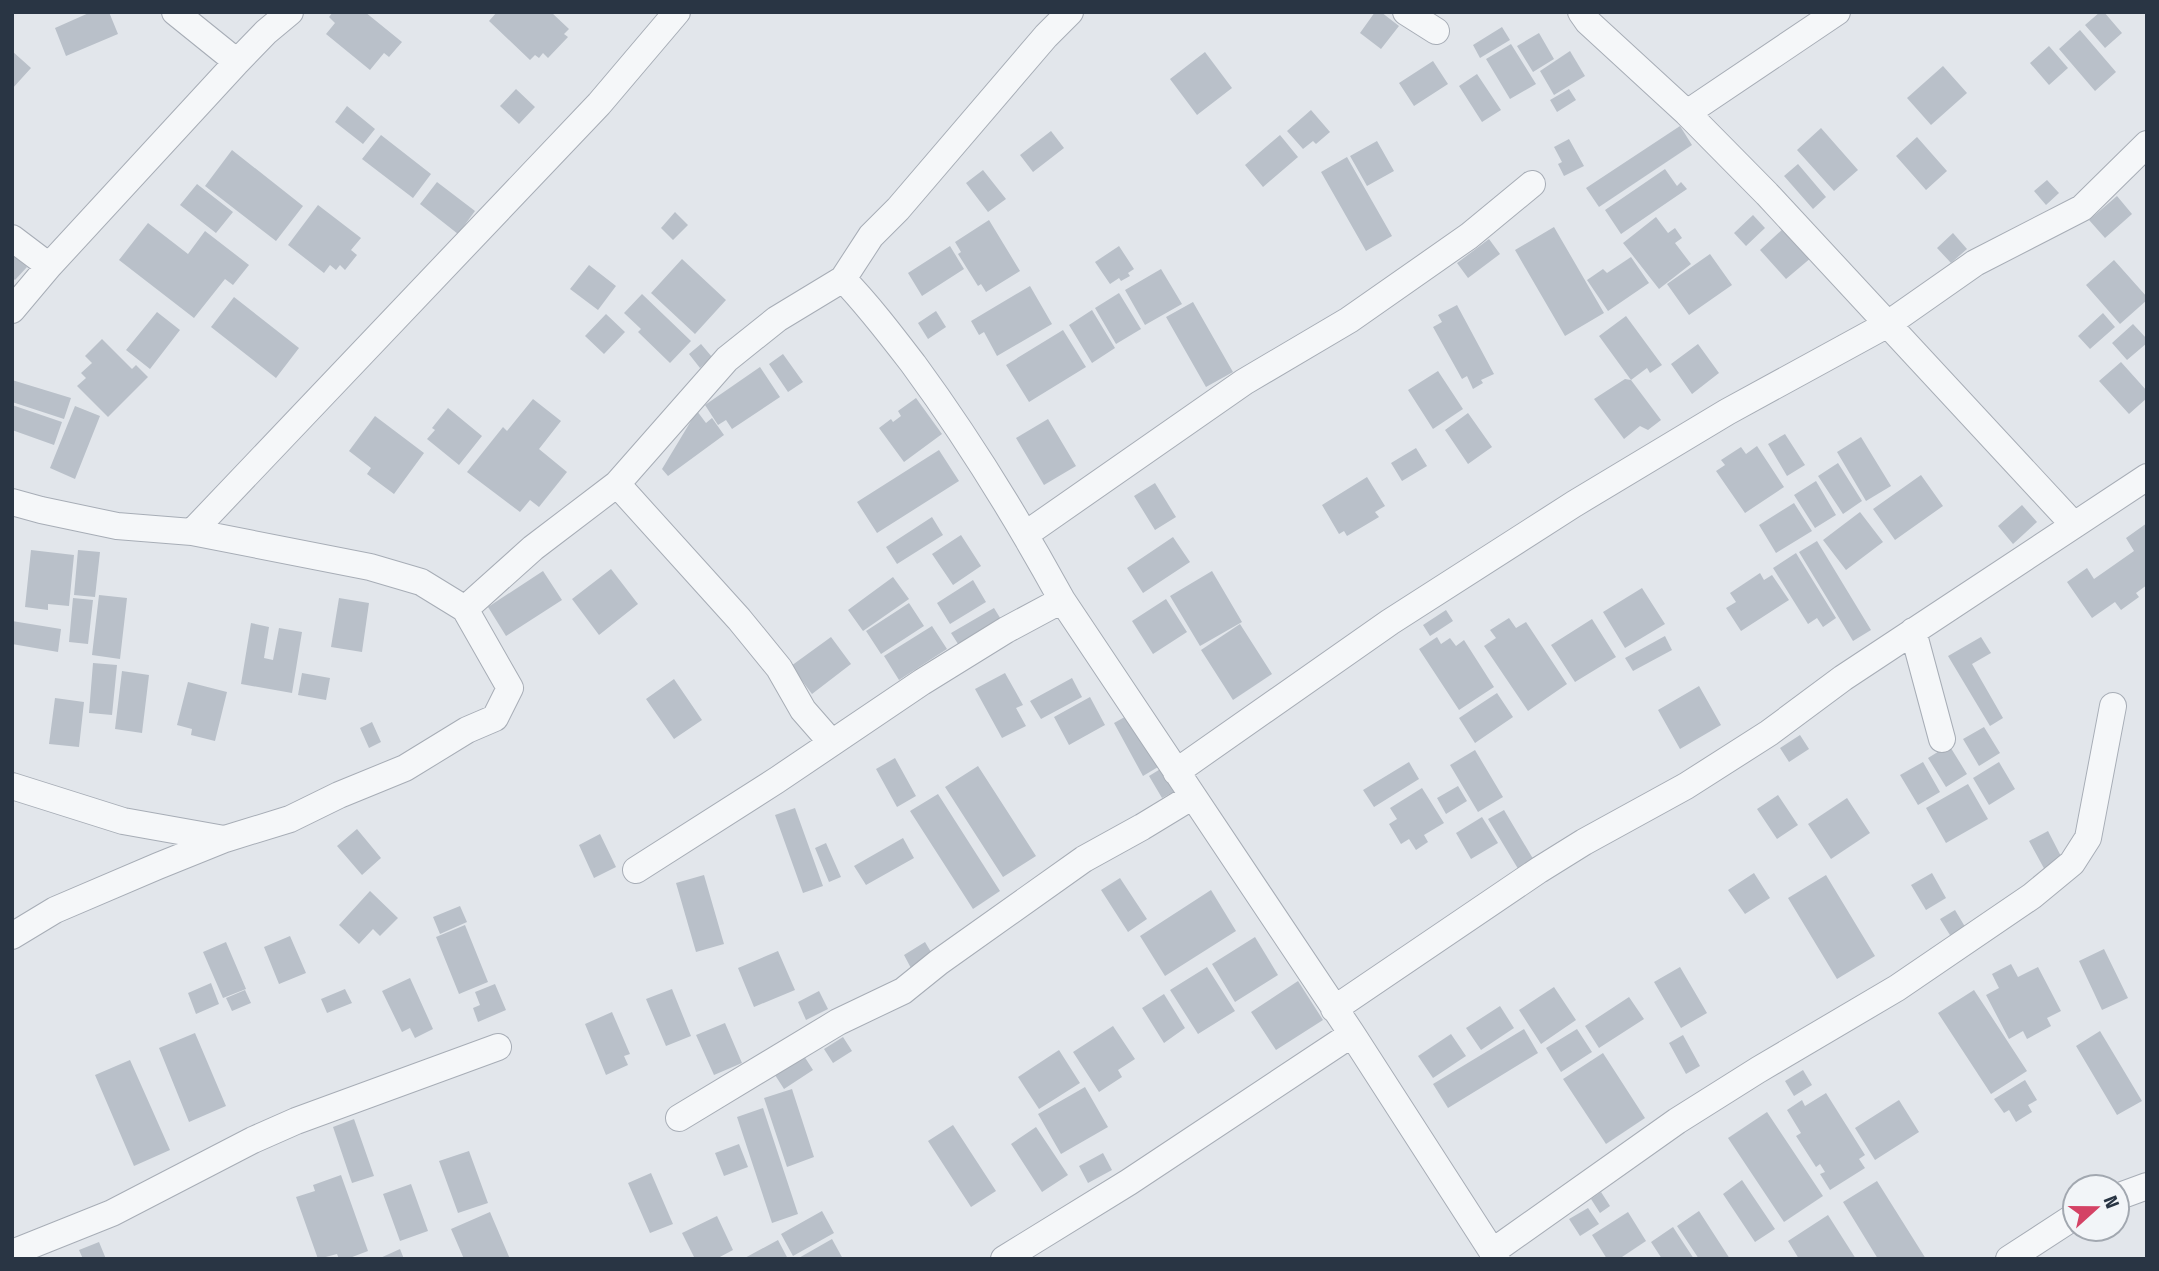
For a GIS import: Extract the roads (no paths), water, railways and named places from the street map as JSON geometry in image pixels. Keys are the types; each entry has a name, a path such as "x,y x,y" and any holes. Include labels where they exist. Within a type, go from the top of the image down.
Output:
{"street":[{"path":"175,12 237,62"},
{"path":"12,310 49,266 237,62 290,12"},
{"path":"192,532 599,104 677,12"},
{"path":"465,609 533,548 617,484 727,359 777,318 842,279 871,236 898,209 1046,36 1070,12"},
{"path":"1406,12 1436,31"},
{"path":"1581,12 1588,22 1687,113 1767,194 2074,525"},
{"path":"1687,113 1837,12"},
{"path":"1176,772 1390,622 1574,504 1727,412 1888,324 1975,263 2082,208 2147,144"},
{"path":"1026,534 1244,382 1349,320 1469,236 1532,184"},
{"path":"12,238 49,266"},
{"path":"842,279 869,306 956,421 1026,534 1062,600 1352,1034 1494,1255 1677,1121 1896,988 2032,896 2073,863 2088,838 2113,706"},
{"path":"1334,1009 1539,870 1686,786 1769,733 1843,678 2147,477"},
{"path":"617,484 779,668 803,710 831,742"},
{"path":"12,502 117,526 192,532 370,567 421,582 465,609 510,688 495,718 467,730 405,768 290,819 225,839 55,910 12,936"},
{"path":"636,870 996,636 1062,600"},
{"path":"1913,631 1942,739"},
{"path":"12,786 122,821 225,839"},
{"path":"679,1118 838,1022 903,991 939,962 1084,859 1193,796"},
{"path":"1004,1259 1129,1182 1352,1034"},
{"path":"12,1253 112,1213 253,1140 296,1121 498,1047"},
{"path":"2010,1259 2061,1225"}]}
